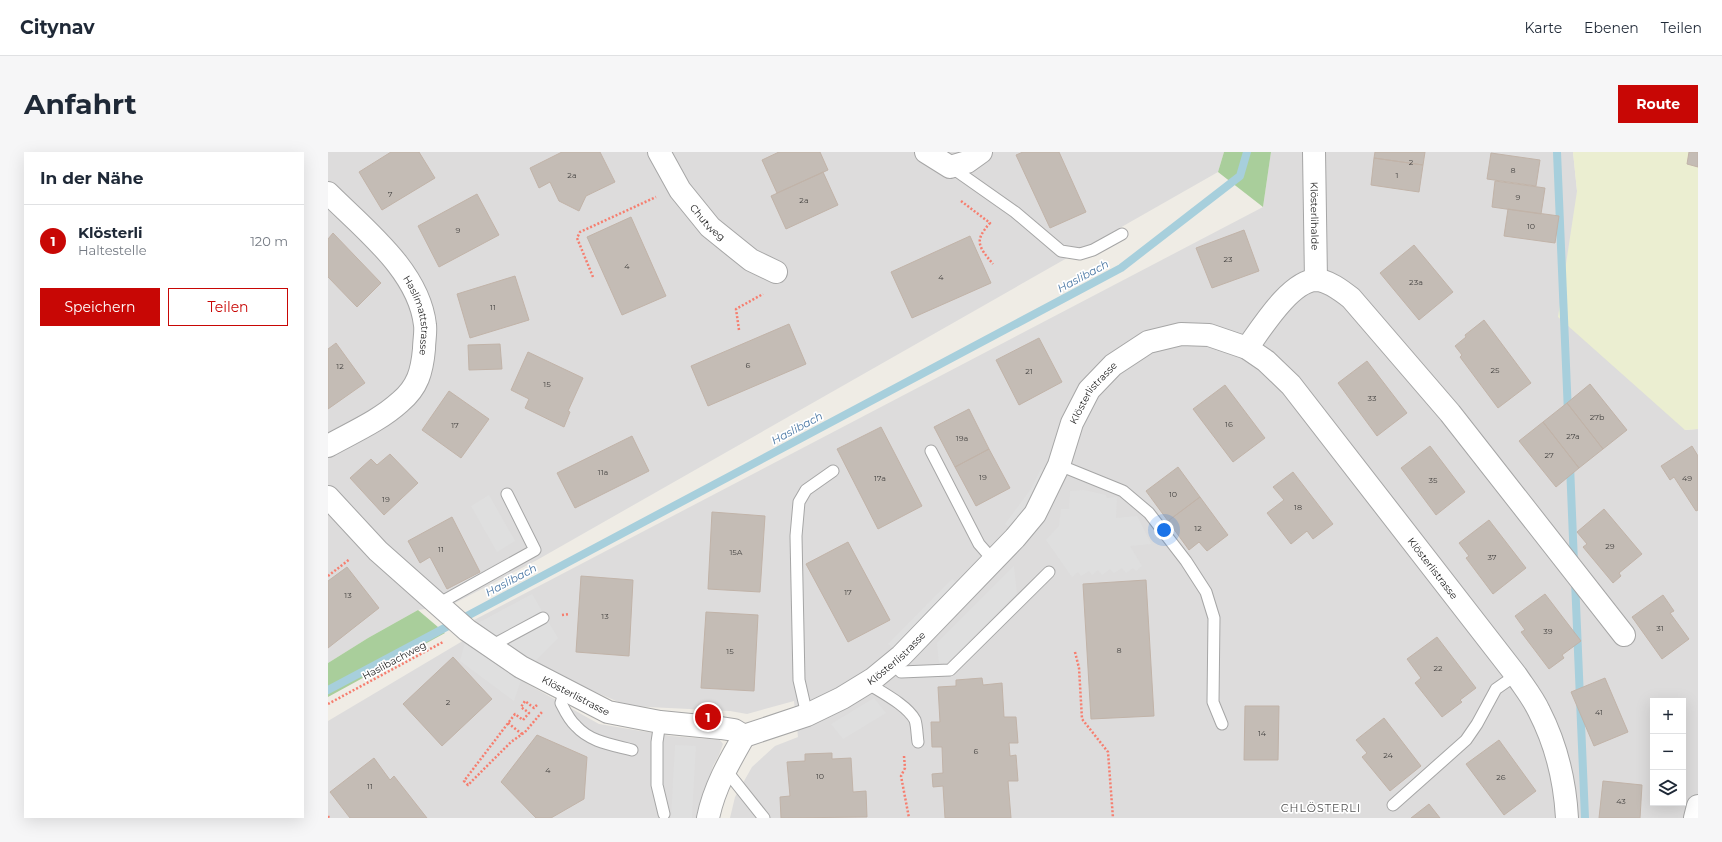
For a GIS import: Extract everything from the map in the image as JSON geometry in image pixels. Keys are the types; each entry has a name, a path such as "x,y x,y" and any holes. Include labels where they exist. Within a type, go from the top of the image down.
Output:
{"street":[{"name":"Chutweg","path":"659,152 680,190 710,227 751,260 776,272"},
{"path":"926,152 950,167 967,162 981,152"},
{"name":"Klösterlihalde","path":"1314,152 1316,280"},
{"name":"Haslimattstrasse","path":"328,193 396,260 416,290 425,325 423,363 417,383 402,402 383,416 328,446"},
{"path":"1247,348 1282,301 1300,286 1316,280 1335,286 1351,298 1395,347 1513,492 1624,635"},
{"name":"Klösterlistrasse","path":"328,497 378,551 464,627 521,667 608,712 660,722 734,730 744,736 807,715 842,698 867,683 893,663 993,560 1035,514 1059,465 1072,423 1089,390 1113,365 1148,342 1182,334 1208,335 1247,348 1266,361 1291,385 1516,675 1539,711 1555,751 1566,800 1567,818"},
{"path":"708,818 712,801 725,769 744,736"},
{"path":"1694,818 1698,806"}],"lane":[{"path":"950,167 1015,212 1061,251 1080,254 1093,250 1122,234"},
{"path":"932,451 980,544 993,560"},
{"path":"1059,465 1123,491 1149,513 1186,561 1206,592 1214,618 1213,702 1222,724"},
{"path":"807,715 798,680 796,536 799,502 806,490 833,471"},
{"path":"440,605 535,550 507,494"},
{"path":"893,663 900,672 950,670 1049,572"},
{"path":"491,646 543,618"},
{"path":"1393,805 1466,740 1477,724 1496,689 1516,675"},
{"path":"867,683 888,696 908,712 915,721 918,742"},
{"path":"565,690 561,703 575,726 583,733 597,741 632,750"},
{"path":"660,722 657,742 657,785 664,814"},
{"path":"725,769 764,818"}],"path":[{"path":"593,277 577,238 580,232 650,199"},
{"path":"960,201 990,223 980,236 979,243 982,252 992,264"},
{"path":"740,330 736,309 758,298"},
{"name":"Haslibachweg","path":"328,704 464,627"},
{"path":"1075,652 1079,668 1082,720 1108,752 1114,818"},
{"path":"543,678 529,694 539,704 534,708 526,701 521,707 529,713 523,720 514,714 464,781 468,785 510,742 522,734 544,711"},
{"path":"508,723 522,734"},
{"path":"909,818 901,776 905,768 903,743 918,742"}],"shaded area":[{"path":"328,152 1224,152 1218,172 537,560 451,605 418,610 368,638 328,663"},
{"path":"1271,152 1573,152 1577,191 1685,430 1698,429 1698,818 730,818 735,797 752,767 775,746 798,737 794,701 747,714 730,711 628,706 548,672 519,654 474,620 1263,207"},
{"path":"1041,469 1048,473 1012,530 1005,524 1031,489"},
{"path":"1084,490 1106,495 1107,498 1117,497 1116,518 1137,516 1151,544 1130,546 1142,566 1136,571 1133,568 1126,573 1122,568 1114,573 1110,569 1102,575 1098,570 1092,575 1089,571 1081,576 1078,572 1072,577 1046,540 1059,526 1061,509 1069,509 1070,491"},
{"path":"489,495 515,541 497,552 471,506"},
{"path":"1014,566 1017,593 947,663 939,663 937,643"},
{"path":"952,579 958,584 894,649 888,644"},
{"path":"532,594 558,638 533,663 478,623"},
{"path":"466,639 522,681 599,724 671,736 720,740 723,744 713,766 699,818 328,818 328,721"},
{"path":"466,639 521,680 514,701 460,661"},
{"path":"874,698 886,713 843,739 831,724"},
{"path":"675,745 696,746 692,818 671,818"}],"green space":[{"path":"1224,152 1271,152 1263,207 1218,172"},
{"path":"1573,152 1698,152 1698,429 1685,430 1558,317 1577,191"},
{"path":"418,610 445,633 328,697 328,663 368,638"}],"building":[{"path":"391,152 419,152 435,178 382,210 359,172"},
{"path":"562,152 600,152 615,182 586,196 579,211 559,201 550,182 539,188 530,168"},
{"path":"779,152 820,152 828,170 777,193 762,160"},
{"path":"1023,152 1059,152 1086,212 1050,228 1016,155"},
{"path":"1375,152 1425,152 1423,165 1374,158"},
{"path":"1689,152 1698,152 1698,167 1687,164"},
{"path":"1491,153 1540,160 1536,186 1487,179"},
{"path":"1374,158 1423,165 1419,192 1371,185"},
{"path":"823,172 838,205 786,229 771,196"},
{"path":"1495,181 1545,188 1541,214 1492,207"},
{"path":"477,194 499,235 439,267 418,226"},
{"path":"1508,209 1559,216 1555,243 1504,236"},
{"path":"631,217 666,296 622,315 587,237"},
{"path":"1244,230 1259,271 1212,288 1196,248"},
{"path":"333,233 381,283 357,307 328,277 328,239"},
{"path":"970,236 991,283 912,318 891,272"},
{"path":"1414,245 1453,292 1419,320 1380,273"},
{"path":"515,276 529,320 470,338 457,294"},
{"path":"1484,320 1531,383 1498,408 1460,357 1462,355 1455,346 1466,337 1465,335"},
{"path":"789,324 806,364 708,406 691,366"},
{"path":"1039,338 1062,382 1019,405 996,360"},
{"path":"336,343 365,383 328,409 328,349"},
{"path":"500,344 502,369 469,370 468,345"},
{"path":"528,352 583,378 568,411 570,412 564,427 525,408 529,399 511,390"},
{"path":"1367,361 1407,413 1377,436 1338,383"},
{"path":"1590,384 1627,430 1603,449 1567,403"},
{"path":"1225,385 1265,438 1233,462 1193,409"},
{"path":"449,391 489,419 461,458 422,430"},
{"path":"1567,403 1603,449 1579,468 1543,422"},
{"path":"969,409 989,449 955,467 934,427"},
{"path":"1543,422 1579,468 1556,487 1519,441"},
{"path":"881,427 922,506 878,529 837,449"},
{"path":"632,436 649,471 575,508 557,473"},
{"path":"1430,446 1465,492 1436,515 1401,468"},
{"path":"1692,446 1698,456 1698,510 1696,511 1674,477 1670,480 1661,466"},
{"path":"989,449 1010,488 976,506 955,467"},
{"path":"390,454 418,483 384,515 350,478 371,459 377,465"},
{"path":"1178,467 1200,497 1168,521 1146,491"},
{"path":"1293,472 1333,524 1313,539 1307,531 1291,544 1267,513 1284,500 1273,487"},
{"path":"1200,497 1228,535 1207,551 1199,542 1189,550 1168,521"},
{"path":"1604,509 1642,554 1619,573 1621,576 1613,583 1583,547 1587,544 1577,532"},
{"path":"712,512 765,516 760,592 708,589"},
{"path":"452,517 480,572 447,589 430,557 420,563 408,541"},
{"path":"1489,520 1526,568 1493,594 1466,558 1469,556 1459,543"},
{"path":"848,542 890,620 848,642 806,564"},
{"path":"347,567 379,608 328,648 328,581"},
{"path":"581,576 633,580 629,656 576,652"},
{"path":"1146,580 1154,716 1091,719 1083,584"},
{"path":"1545,594 1581,641 1562,655 1564,658 1549,669 1521,632 1525,630 1515,616"},
{"path":"1663,595 1674,611 1670,613 1689,639 1662,659 1632,617"},
{"path":"706,612 758,615 754,691 701,688"},
{"path":"1437,637 1476,688 1460,700 1462,702 1442,717 1415,683 1421,678 1407,659"},
{"path":"453,657 492,699 442,746 403,704"},
{"path":"982,678 983,685 1002,683 1004,717 1016,717 1018,743 1009,743 1010,756 1016,755 1018,781 1008,781 1011,818 945,818 943,786 933,787 932,774 943,773 942,747 932,747 931,722 940,722 938,687 956,686 956,680"},
{"path":"1605,678 1628,732 1594,746 1571,692"},
{"path":"1245,706 1279,706 1278,760 1244,760"},
{"path":"1384,718 1421,766 1390,791 1362,757 1367,753 1356,740"},
{"path":"537,735 587,757 584,799 551,818 536,818 501,782"},
{"path":"1499,740 1536,791 1504,815 1466,764"},
{"path":"832,753 832,759 851,758 853,792 866,791 867,817 781,818 780,797 790,796 787,762 805,761 805,754"},
{"path":"374,758 390,780 394,776 427,818 350,818 330,792"},
{"path":"1603,781 1642,785 1640,818 1599,818"},
{"path":"1429,804 1440,818 1411,818"}],"waterway":[{"name":"Haslibach","path":"328,690 1121,268 1240,176 1247,152"},
{"path":"1557,152 1568,413"},
{"path":"1570,465 1574,563"},
{"path":"1575,580 1585,818"}],"place":[{"name":"Klösterli","path":"708,717"}],"district":[{"name":"CHLÖSTERLI","path":"1321,808"}]}
